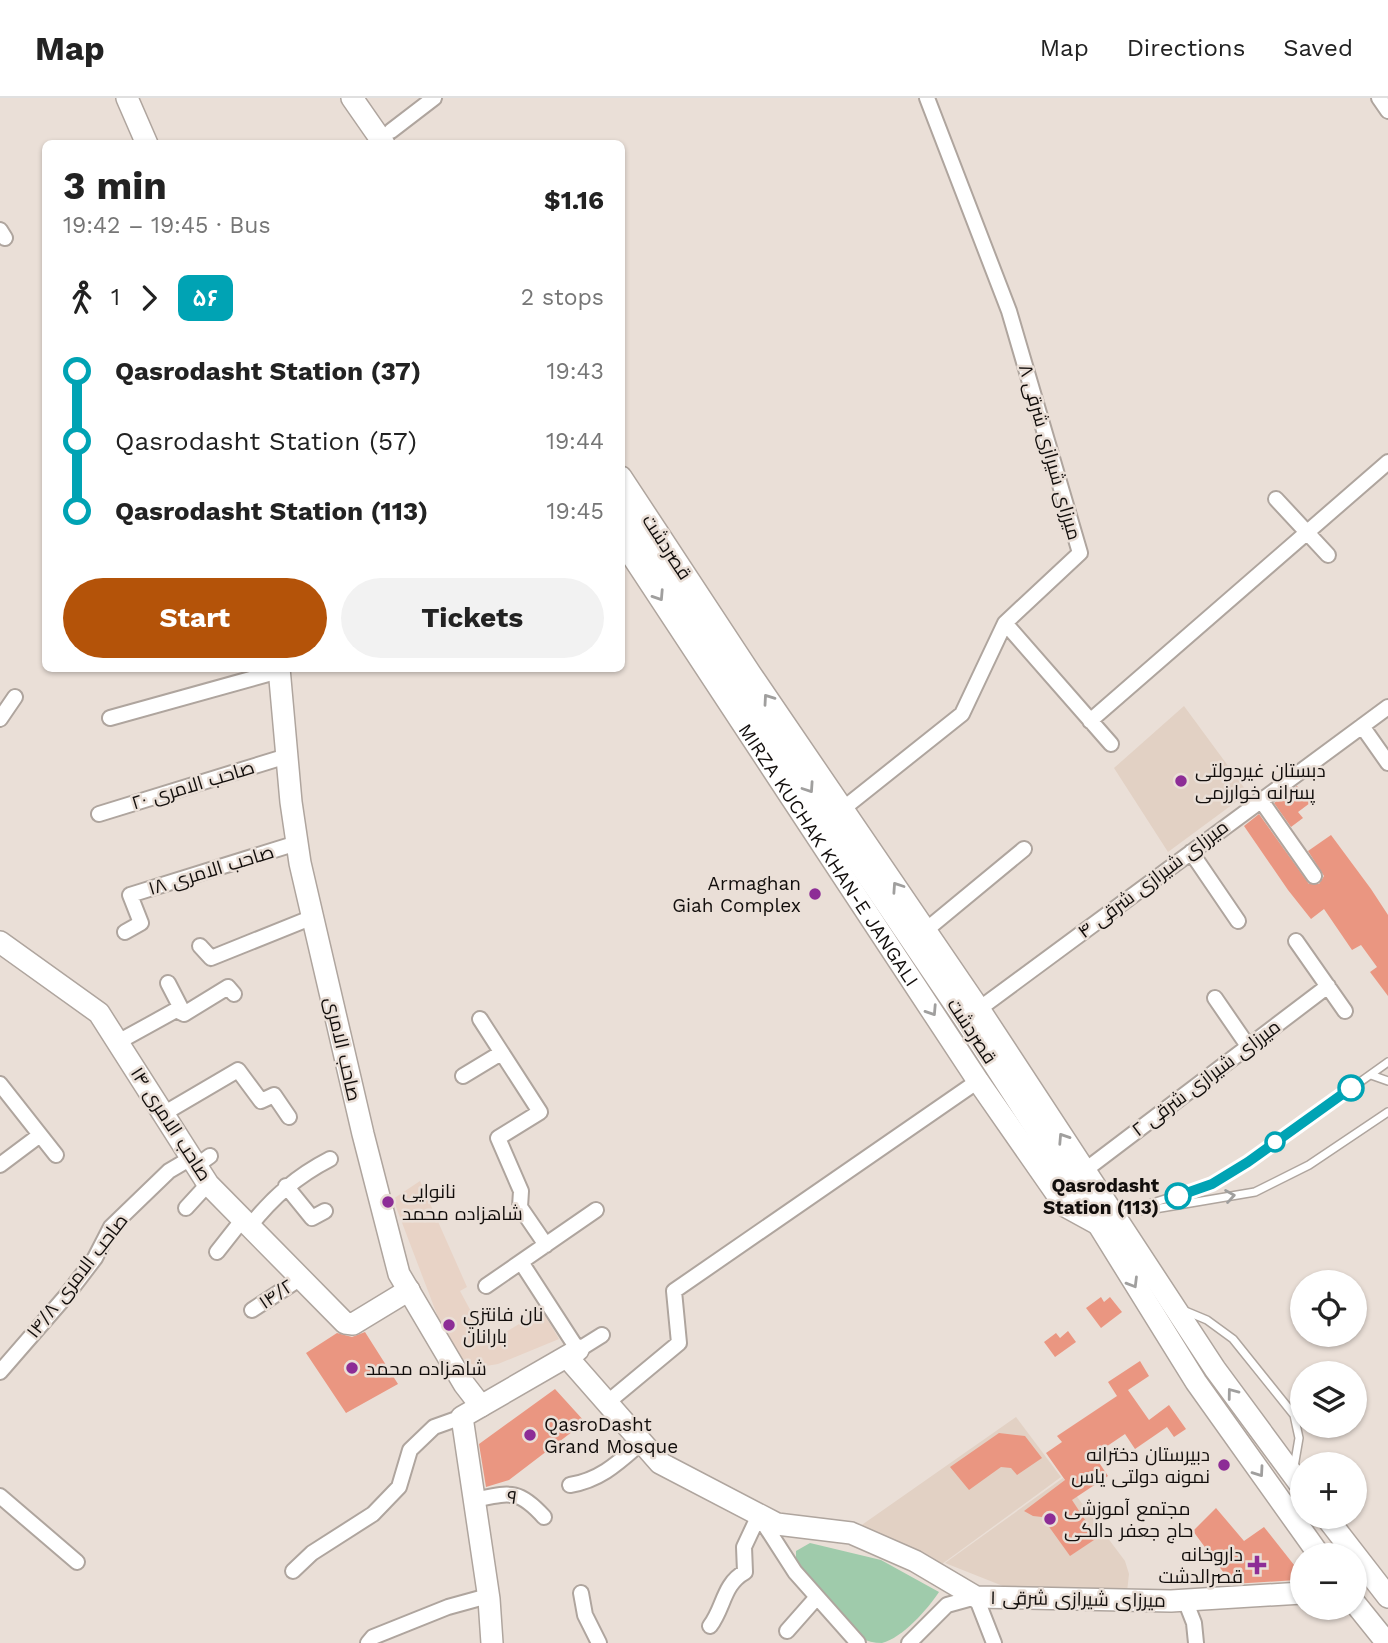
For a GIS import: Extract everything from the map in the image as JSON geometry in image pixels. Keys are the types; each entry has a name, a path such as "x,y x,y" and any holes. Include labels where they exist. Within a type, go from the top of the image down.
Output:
{"main road":[{"path":"127,98 145,140"},
{"path":"352,98 391,139"},
{"path":"369,98 391,139"},
{"name":"قصردشت","path":"625,483 750,673 844,808 918,934 1106,1220 1196,1382 1311,1543"},
{"name":"قصردشت","path":"625,515 729,687 918,934"},
{"name":"MIRZA KUCHAK KHAN-E JANGALI","path":"625,544 729,687 978,1081 1065,1206 1106,1220"},
{"name":"صاحب الامری","path":"279,672 297,843 365,1142 400,1274 464,1384 481,1406"},
{"name":"۱۴ صاحب الامری","path":"0,942 99,1013 163,1114 199,1161 208,1184 345,1323 353,1324 409,1290"},
{"name":"قصردشت","path":"1106,1220 1173,1306 1290,1471"},
{"path":"492,1643 488,1596 462,1417 573,1354"},
{"name":"۱ میرزای شیرازی شرقی","path":"573,1354 608,1402 660,1463 777,1524 851,1534 915,1561 976,1597 1185,1600 1290,1594"},
{"path":"1335,1529 1388,1597"},
{"path":"1367,1618 1387,1643"}],"street":[{"path":"391,139 434,98"},
{"name":"۸ میرزای شیرازی شرقی","path":"844,808 962,714 1005,623 1080,553 1009,311 927,98"},
{"path":"1379,98 1388,111"},
{"path":"1090,721 1388,463"},
{"path":"1276,499 1328,555"},
{"path":"1005,623 1111,744"},
{"path":"110,718 272,672"},
{"path":"0,719 15,697"},
{"name":"۴ میرزای شیرازی شرقی","path":"971,1013 1388,707"},
{"path":"1362,726 1388,763"},
{"name":"۲۰ صاحب الامری","path":"99,814 287,756"},
{"path":"1260,799 1314,876"},
{"name":"۱۸ صاحب الامری","path":"125,932 141,923 130,895 297,843"},
{"path":"918,934 1024,849"},
{"path":"1191,852 1238,921"},
{"path":"200,946 211,958 313,917"},
{"path":"1296,941 1345,1011"},
{"path":"168,983 184,1014"},
{"name":"۲ میرزای شیرازی شرقی","path":"1077,1175 1328,986"},
{"path":"184,1014 228,987 234,994"},
{"path":"1215,998 1248,1046"},
{"path":"118,1042 176,1010 184,1014"},
{"path":"480,1019 540,1112 498,1138 521,1191 520,1207 546,1245"},
{"path":"463,1076 502,1053"},
{"path":"163,1114 238,1070 261,1101 274,1095 289,1117"},
{"path":"608,1402 679,1343 674,1291 978,1081"},
{"path":"0,1084 55,1155"},
{"path":"0,1165 40,1135"},
{"path":"218,1252 286,1186 307,1170 330,1159"},
{"name":"صاحب الامری ۱۴/۸","path":"0,1372 66,1296 94,1258 111,1227 169,1171 186,1161 199,1161"},
{"path":"186,1208 208,1184"},
{"path":"286,1186 312,1218 326,1211"},
{"path":"486,1286 596,1210"},
{"path":"521,1262 573,1354 602,1335"},
{"name":"۱۴/۲","path":"252,1310 300,1278"},
{"path":"293,1571 312,1553 373,1514 399,1487 410,1450 434,1427 462,1417"},
{"path":"570,1485 585,1483 603,1475 642,1442"},
{"name":"۹","path":"474,1500 509,1493 529,1500 544,1517"},
{"path":"0,1496 77,1562"},
{"path":"759,1515 795,1572 858,1643"},
{"path":"710,1626 719,1614 728,1586 735,1577 744,1572 744,1547 759,1515"},
{"path":"582,1593 585,1615 599,1643"},
{"path":"368,1643 373,1637 448,1607 488,1596"},
{"path":"787,1631 817,1597"},
{"path":"909,1643 947,1605 976,1597 994,1643"},
{"path":"1185,1600 1194,1623 1196,1643"}],"lane":[{"path":"1106,1220 1212,1184 1248,1162 1388,1062"},
{"path":"1371,1075 1388,1081"},
{"path":"1106,1220 1255,1192 1309,1165 1387,1112"},
{"path":"1173,1306 1207,1320 1233,1339 1294,1415 1299,1438 1298,1452"}],"shaded area":[{"name":"دبستان غیردولتی پسرانه خوارزمی","path":"1184,706 1248,793 1168,852 1114,768"},
{"path":"420,1181 467,1287 460,1291 488,1343 542,1310 559,1339 498,1364 486,1366 471,1364 457,1355 444,1333 393,1199"},
{"path":"1016,1417 1061,1477 942,1564 856,1529"},
{"name":"مجتمع آموزشی حاج جعفر دالکی","path":"1063,1478 1125,1561 1129,1574 1127,1592 1013,1590 945,1563"}],"green space":[{"path":"810,1543 881,1560 939,1592 906,1629 890,1640 882,1643 860,1638 796,1566 796,1551"}],"building":[{"path":"1297,786 1310,803 1298,812 1303,818 1291,827 1274,803"},
{"path":"1259,814 1309,884 1319,884 1324,876 1308,851 1331,835 1371,889 1388,915 1388,996 1370,972 1377,967 1361,945 1352,950 1324,909 1311,919 1288,890 1244,826"},
{"path":"1101,1297 1104,1302 1110,1297 1122,1312 1101,1328 1086,1308"},
{"path":"1068,1331 1076,1342 1055,1357 1044,1342 1056,1333 1060,1338"},
{"name":"شاهزاده محمد","path":"365,1332 398,1384 346,1413 306,1353 337,1333 352,1337"},
{"path":"1140,1361 1149,1376 1128,1390 1149,1420 1169,1405 1186,1429 1174,1437 1167,1427 1135,1449 1125,1434 1094,1455 1108,1476 1072,1500 1097,1538 1070,1556 1042,1517 1024,1511 1065,1480 1046,1453 1062,1442 1057,1436 1117,1396 1108,1382"},
{"name":"QasroDasht Grand Mosque","path":"555,1389 585,1422 509,1480 486,1487 479,1444"},
{"path":"999,1433 1025,1436 1042,1458 1017,1475 1011,1468 1001,1467 969,1490 950,1467"},
{"path":"1216,1508 1244,1541 1264,1527 1290,1560 1290,1580 1232,1584 1193,1531"}],"bus line":[{"name":"۵۶","path":"1178,1196 1212,1184 1248,1162 1351,1088"}],"place":[{"name":"دبستان غیردولتی پسرانه خوارزمی","path":"1181,781"},
{"name":"Armaghan Giah Complex","path":"815,894"},
{"name":"Qasrodasht Station (113)","path":"1178,1196"},
{"name":"نانوایی شاهزاده محمد","path":"388,1202"},
{"name":"نان فانتزي بارانان","path":"449,1325"},
{"name":"شاهزاده محمد","path":"352,1368"},
{"name":"QasroDasht Grand Mosque","path":"530,1435"},
{"name":"دبیرستان دخترانه نمونه دولتی یاس","path":"1224,1465"},
{"name":"مجتمع آموزشی حاج جعفر دالکی","path":"1050,1519"},
{"name":"داروخانه قصرالدشت","path":"1257,1565"}]}
